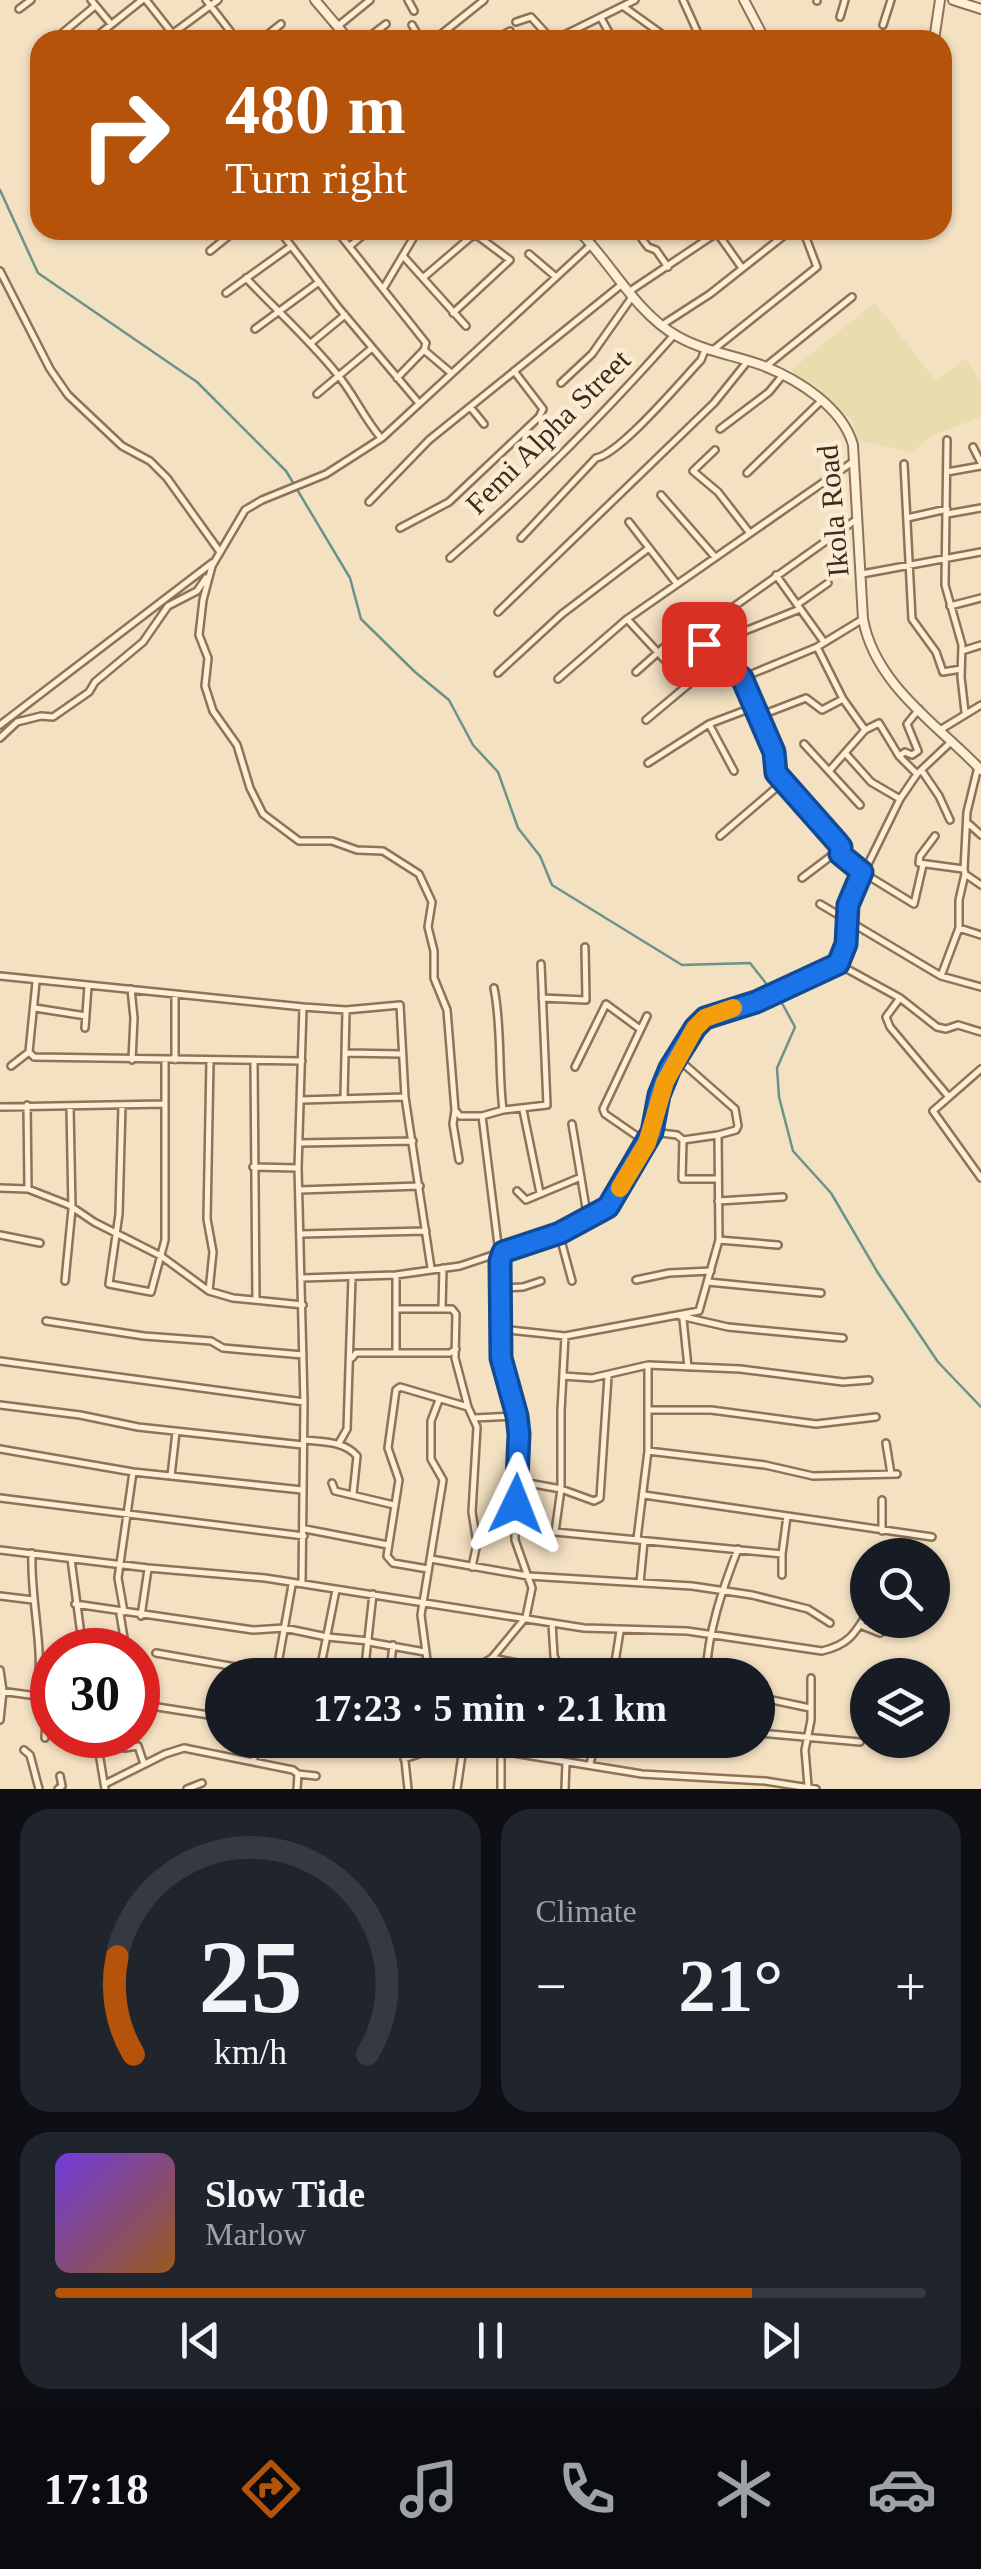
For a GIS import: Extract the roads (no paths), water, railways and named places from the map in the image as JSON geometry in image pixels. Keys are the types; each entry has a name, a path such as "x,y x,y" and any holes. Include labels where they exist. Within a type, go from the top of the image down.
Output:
{"street":[{"path":"20,10 31,0"},
{"path":"104,30 144,0 169,30"},
{"path":"177,30 208,3 218,0"},
{"path":"315,0 341,30"},
{"path":"338,26 370,0"},
{"path":"408,0 414,11"},
{"path":"446,30 484,0"},
{"path":"570,30 636,0"},
{"path":"683,0 696,30"},
{"path":"744,0 759,30"},
{"path":"840,17 845,0"},
{"path":"882,25 891,0"},
{"path":"953,0 981,9"},
{"path":"935,30 936,1"},
{"path":"65,30 93,3 111,24"},
{"path":"208,3 229,30"},
{"path":"624,8 656,30"},
{"path":"516,22 531,17 543,30"},
{"path":"601,18 608,30"},
{"path":"273,30 280,24"},
{"path":"378,30 386,24"},
{"path":"412,24 415,30"},
{"path":"210,251 222,240"},
{"path":"285,240 418,403"},
{"path":"345,240 425,340 424,350 396,378"},
{"path":"350,246 357,240"},
{"path":"382,288 413,240"},
{"path":"424,277 467,240"},
{"path":"453,313 510,260 482,240"},
{"name":"Ikola Road","path":"588,240 629,290 674,335 782,376 821,401 849,430 863,619 870,644 884,670 979,769"},
{"path":"643,240 668,267"},
{"path":"369,502 424,445 514,371 708,240"},
{"path":"725,240 742,269"},
{"path":"662,325 710,294 778,240"},
{"path":"522,538 596,458 606,456 622,443 708,351 817,267 807,240"},
{"path":"0,738 16,722 53,716 88,692 143,642 168,606 197,591 245,510 326,474 382,438 592,244"},
{"path":"226,293 290,247"},
{"path":"528,254 556,277"},
{"path":"404,258 466,326"},
{"path":"0,272 68,395 114,440 168,478 220,552"},
{"path":"246,278 311,343 382,438"},
{"path":"255,329 319,282"},
{"path":"561,383 592,354 629,290"},
{"path":"765,367 852,297"},
{"path":"311,343 345,315"},
{"name":"Femi Alpha Street","path":"450,558 585,431 674,335"},
{"path":"317,394 372,348"},
{"path":"424,350 450,372"},
{"path":"498,612 714,403 747,362"},
{"path":"400,528 449,502 543,412 514,371"},
{"path":"720,428 769,392 782,376"},
{"path":"747,473 821,401"},
{"path":"471,408 484,424"},
{"path":"946,440 946,585 962,651 965,712"},
{"path":"948,472 981,464 973,447"},
{"path":"715,450 693,471 718,492 749,532"},
{"path":"558,679 627,619 854,461"},
{"path":"904,464 912,619 936,652 943,672 962,669"},
{"path":"661,495 714,557"},
{"path":"907,518 981,508"},
{"path":"694,635 857,520"},
{"path":"629,522 677,584"},
{"path":"498,673 562,614 650,548"},
{"path":"862,574 981,552"},
{"path":"0,725 216,560"},
{"path":"776,574 824,642"},
{"path":"208,576 199,634 208,658 204,686 213,711 236,745 259,809 299,841 332,841 357,850 384,851 419,874 430,896 428,926 434,951 434,978 447,1010 453,1124 460,1160"},
{"path":"707,646 799,607 828,583"},
{"path":"950,606 981,598"},
{"path":"627,619 688,684"},
{"path":"742,678 817,647 863,619"},
{"path":"675,621 742,678 774,752 773,768 841,847 840,854 802,878"},
{"path":"636,672 672,640"},
{"path":"962,651 981,645"},
{"path":"817,647 843,699 865,730"},
{"path":"646,720 700,674"},
{"path":"759,716 806,698 822,710 843,699"},
{"path":"940,730 981,705"},
{"path":"648,763 709,724 754,707"},
{"path":"898,756 905,752 912,756 918,751 907,724 919,710"},
{"path":"830,770 865,730 878,723 898,756 919,772 939,796 950,820"},
{"path":"709,724 734,771"},
{"path":"302,1278 396,1275 460,1266 501,1256 560,1233 608,1207 647,1143 659,1095 695,1028 705,1018 838,964 846,944 848,905 862,872 900,798 919,772 952,741"},
{"path":"804,744 860,805"},
{"path":"846,754 871,782 900,798"},
{"path":"941,976 958,928 967,812 979,769"},
{"path":"720,836 783,782"},
{"path":"969,824 981,835"},
{"path":"935,836 918,860 922,865 964,872 981,885"},
{"path":"840,854 914,904 922,865"},
{"path":"820,904 941,976 981,986"},
{"path":"958,928 981,934"},
{"path":"542,998 586,1000 584,947"},
{"path":"454,1110 460,1116 482,1116 548,1105 541,964"},
{"path":"838,964 900,998 941,1028 958,1025 981,1032"},
{"path":"0,976 302,1008 346,1010 400,1005 405,1097 431,1269"},
{"path":"11,1066 28,1052 36,982"},
{"path":"85,1028 88,986"},
{"path":"494,988 499,1006 498,1063 503,1110"},
{"path":"131,989 132,1060"},
{"path":"175,1060 177,996"},
{"path":"900,998 886,1017 890,1027 948,1096"},
{"path":"575,1067 606,1004 641,1029"},
{"path":"34,1008 86,1016"},
{"path":"302,1008 298,1168 304,1402 302,1583"},
{"path":"344,1098 346,1010"},
{"path":"647,1016 603,1112 647,1143"},
{"path":"28,1052 34,1057 302,1061"},
{"path":"346,1053 402,1054"},
{"path":"652,1132 677,1135 683,1140 718,1136 738,1128 735,1109 677,1058"},
{"path":"122,1105 117,1234 110,1286 151,1292 165,1240 165,1060"},
{"path":"210,1061 210,1291"},
{"path":"254,1062 256,1300"},
{"path":"981,1068 933,1110 981,1178"},
{"path":"300,1100 405,1097"},
{"path":"0,1107 164,1104"},
{"path":"26,1105 28,1190"},
{"path":"65,1281 72,1208 70,1108"},
{"path":"523,1110 540,1194"},
{"path":"482,1116 501,1256 501,1358 517,1416 515,1540 531,1598 526,1617 492,1658"},
{"path":"572,1124 588,1220"},
{"path":"500,1330 565,1336 699,1311 718,1240 718,1136"},
{"path":"683,1140 682,1179 718,1179"},
{"path":"299,1143 412,1141"},
{"path":"253,1167 298,1168"},
{"path":"517,1191 524,1200 581,1177"},
{"path":"298,1190 420,1186"},
{"path":"0,1188 28,1190 72,1208 161,1256 210,1291 303,1305"},
{"path":"718,1201 783,1197"},
{"path":"301,1234 426,1232"},
{"path":"560,1233 572,1280"},
{"path":"0,1235 40,1243"},
{"path":"718,1240 778,1245"},
{"path":"442,1308 443,1268"},
{"path":"636,1280 668,1273 711,1271"},
{"path":"396,1275 396,1352"},
{"path":"339,1444 347,1429 353,1351 352,1278"},
{"path":"502,1288 541,1282"},
{"path":"708,1282 822,1293"},
{"path":"396,1309 442,1308 452,1309 456,1314 454,1353 477,1427 472,1512 477,1543 472,1567"},
{"path":"682,1317 728,1327 843,1338"},
{"path":"682,1317 688,1368"},
{"path":"46,1321 144,1336 210,1341 223,1348 303,1355"},
{"path":"565,1336 561,1490 556,1532 782,1554"},
{"path":"353,1351 454,1353"},
{"path":"0,1361 304,1402"},
{"path":"563,1376 608,1376 648,1365 740,1369 843,1382 869,1380"},
{"path":"640,1583 648,1451 648,1365"},
{"path":"517,1481 594,1502 602,1495 608,1376"},
{"path":"428,1569 389,1562 399,1476 388,1448 396,1390 400,1387 468,1407"},
{"path":"427,1658 422,1630 424,1602 442,1480 432,1459 432,1421 439,1400"},
{"path":"0,1404 176,1432 339,1444 357,1456 353,1494"},
{"path":"649,1410 711,1410 816,1424 876,1417"},
{"path":"474,1418 517,1416"},
{"path":"171,1476 176,1432"},
{"path":"648,1451 765,1465 813,1476 894,1474 886,1443"},
{"path":"0,1449 133,1472 302,1490"},
{"path":"124,1628 119,1563 133,1472"},
{"path":"332,1483 335,1490 394,1505"},
{"path":"644,1495 932,1537"},
{"path":"0,1498 388,1545"},
{"path":"882,1500 882,1531"},
{"path":"782,1575 787,1516"},
{"path":"708,1658 722,1591 738,1549"},
{"path":"0,1550 302,1583 552,1623 620,1631 687,1631 822,1652 842,1647 850,1637"},
{"path":"32,1552 37,1628"},
{"path":"71,1558 79,1628"},
{"path":"431,1559 528,1576 752,1594 808,1609 830,1623"},
{"path":"141,1616 148,1568"},
{"path":"279,1658 292,1584"},
{"path":"323,1658 336,1589"},
{"path":"367,1658 373,1594"},
{"path":"0,1596 33,1600"},
{"path":"75,1604 253,1630 284,1628 328,1637 370,1639 426,1652"},
{"path":"552,1623 555,1658"},
{"path":"615,1658 620,1631"},
{"path":"391,1658 392,1645"},
{"path":"160,1654 205,1662"},
{"path":"0,1670 0,1720"},
{"path":"546,1758 642,1774 765,1780 811,1788 806,1738 811,1678"},
{"path":"1,1691 30,1695"},
{"path":"775,1701 810,1708"},
{"path":"160,1707 205,1714"},
{"path":"775,1735 850,1741"},
{"path":"100,1758 105,1787 144,1764 184,1748 316,1776"},
{"path":"24,1750 30,1755 39,1789"},
{"path":"142,1758 144,1764"},
{"path":"406,1758 403,1759 408,1789"},
{"path":"457,1789 462,1758"},
{"path":"501,1758 501,1789"},
{"path":"590,1764 592,1758"},
{"path":"565,1789 566,1761"},
{"path":"297,1789 298,1774"},
{"path":"58,1789 62,1786 60,1776"},
{"path":"187,1789 202,1783"}],"waterway":[{"path":"0,190 38,273 197,382 286,471 350,578 361,619 449,700 473,745 498,772 518,828 540,856 552,885 682,965 750,963 795,1027 777,1068 779,1097 793,1151 831,1193 878,1273 938,1362 981,1407"}]}
